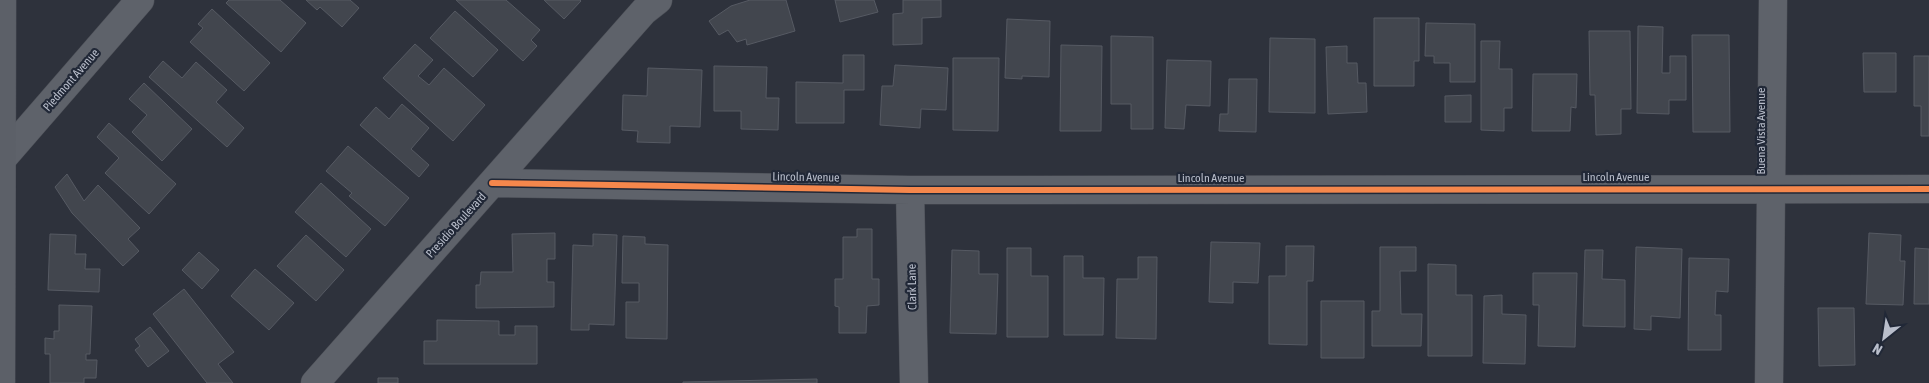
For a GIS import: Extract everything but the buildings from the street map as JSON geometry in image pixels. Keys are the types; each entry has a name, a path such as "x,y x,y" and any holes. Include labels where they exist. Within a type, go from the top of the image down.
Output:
{"street":[{"path":"1,383 2,0"},
{"name":"Piedmont Avenue","path":"2,159 140,0"},
{"name":"Presidio Boulevard","path":"315,383 644,11 658,0"},
{"name":"Buena Vista Avenue","path":"1769,383 1772,0"},
{"name":"Lincoln Avenue","path":"492,184 910,190 1929,189"},
{"name":"Clark Lane","path":"910,190 914,383"}],"cycle path":[{"path":"492,183 910,190 1929,189"}]}
